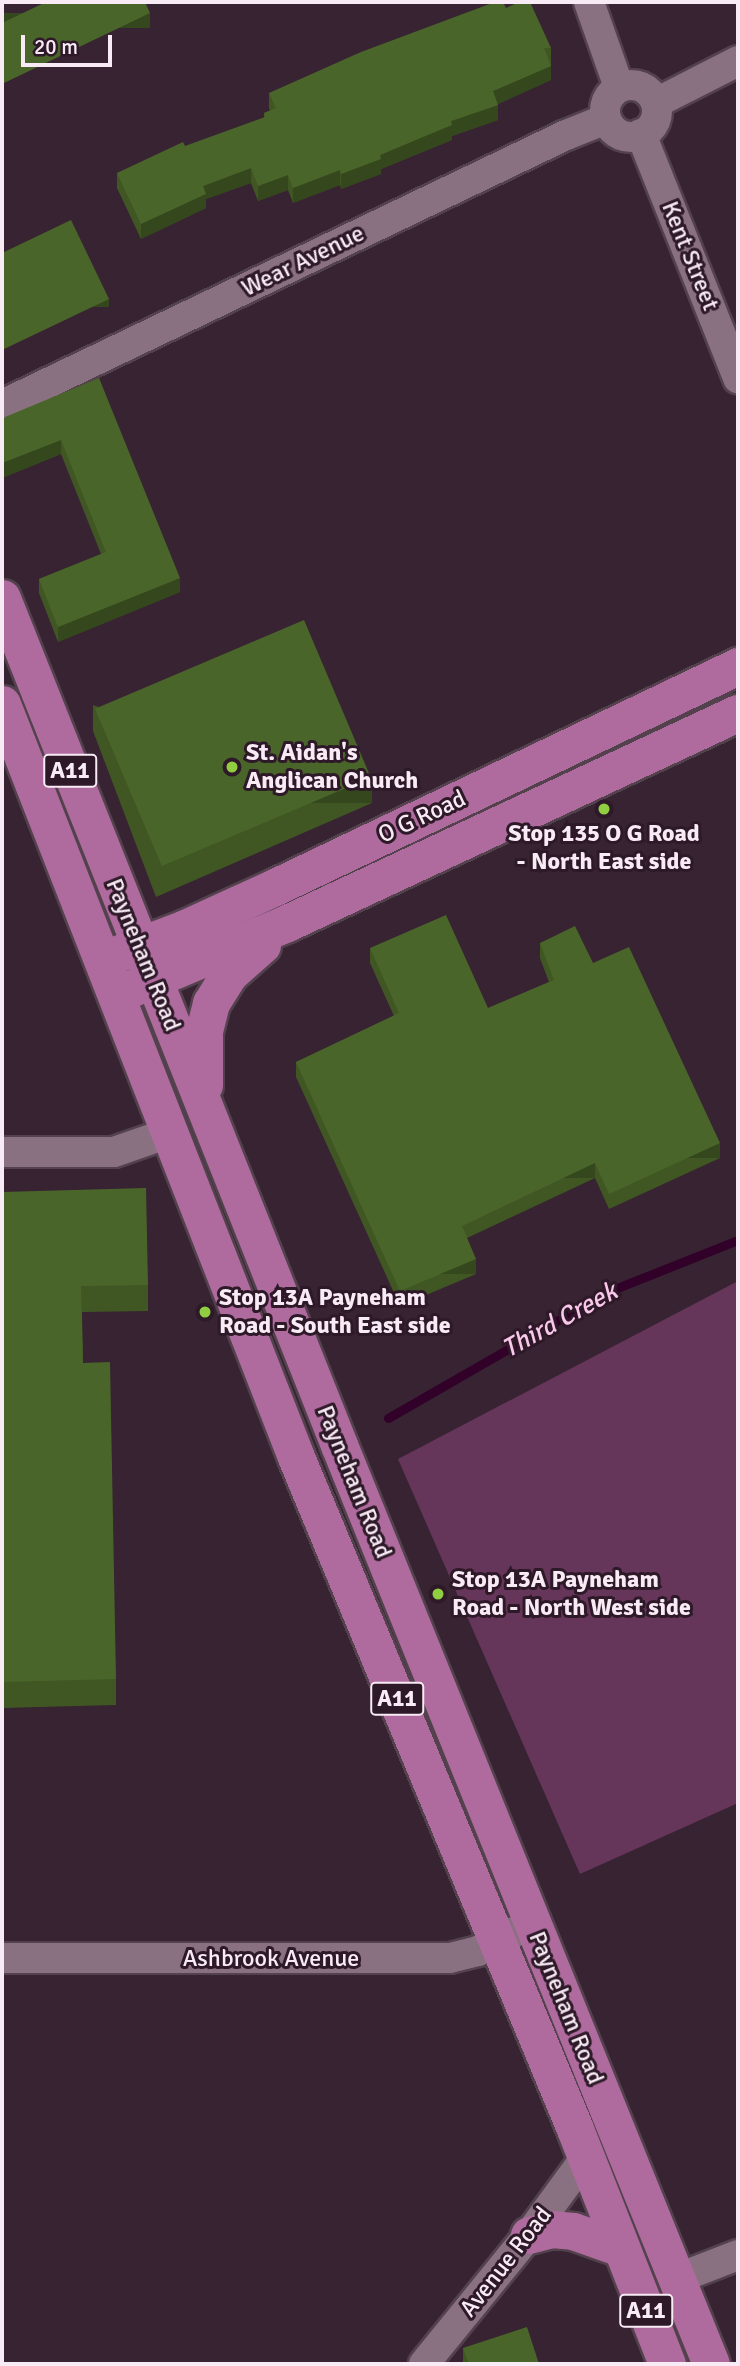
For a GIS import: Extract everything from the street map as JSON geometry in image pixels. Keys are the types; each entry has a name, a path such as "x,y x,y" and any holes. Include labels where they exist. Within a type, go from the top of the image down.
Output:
{"main road":[{"name":"Payneham Road","path":"2,598 205,1111 711,2364"},
{"name":"O G Road","path":"102,960 277,886 738,666"},
{"name":"O G Road","path":"115,995 287,923 738,713"},
{"name":"Payneham Road","path":"5,720 296,1457 586,2157 667,2364"},
{"path":"205,1111 202,1048 211,1003 229,974 287,923"},
{"path":"588,2060 598,2110 586,2157 632,2178 640,2191"},
{"path":"528,2235 551,2229 573,2231 621,2248"}],"street":[{"path":"589,2 619,87"},
{"path":"656,103 738,61"},
{"path":"633,84 643,87 656,103 655,121 641,134 629,137 618,134 606,119 608,98 619,87 633,84"},
{"name":"Wear Avenue","path":"2,405 530,152 606,119"},
{"name":"Kent Street","path":"641,134 738,378"},
{"path":"2,1152 114,1152 169,1133"},
{"name":"Ashbrook Avenue","path":"2,1958 450,1958 478,1951 532,1923"},
{"name":"Avenue Road","path":"424,2364 528,2235 586,2157"},
{"path":"677,2279 738,2255"}],"shaded area":[{"path":"738,1281 738,1803 580,1874 398,1459"}],"building":[{"path":"46,2 145,2 150,13 2,84 2,23"},
{"path":"495,2 503,2 506,8 519,2 530,2 551,48 544,48 551,66 493,91 498,105 451,121 452,125 380,155 381,159 341,174 340,170 293,188 288,175 258,186 251,168 203,186 206,194 141,224 117,173 183,142 185,146 265,117 264,113 276,108 269,93 361,52"},
{"path":"71,220 109,299 2,350 2,253"},
{"path":"99,378 180,578 58,627 39,579 106,552 61,440 2,463 2,421 5,417"},
{"name":"St. Aidan's Anglican Church","path":"304,620 371,777 162,866 95,709"},
{"path":"446,915 488,1008 554,980 540,943 575,926 593,963 629,947 720,1143 609,1194 595,1163 462,1226 476,1259 400,1291 296,1062 399,1013 370,948"},
{"path":"146,1188 148,1285 81,1286 83,1363 110,1362 116,1679 2,1682 2,1192"},
{"path":"527,2327 539,2364 469,2364 463,2348"}],"waterway":[{"name":"Third Creek","path":"388,1418 607,1292 738,1240"}],"place":[{"name":"St. Aidan's Anglican Church","path":"232,767"},
{"name":"Stop 135 O G Road - North East side","path":"604,809"},
{"name":"Stop 13A Payneham Road - South East side","path":"205,1312"},
{"name":"Stop 13A Payneham Road - North West side","path":"438,1594"}]}
